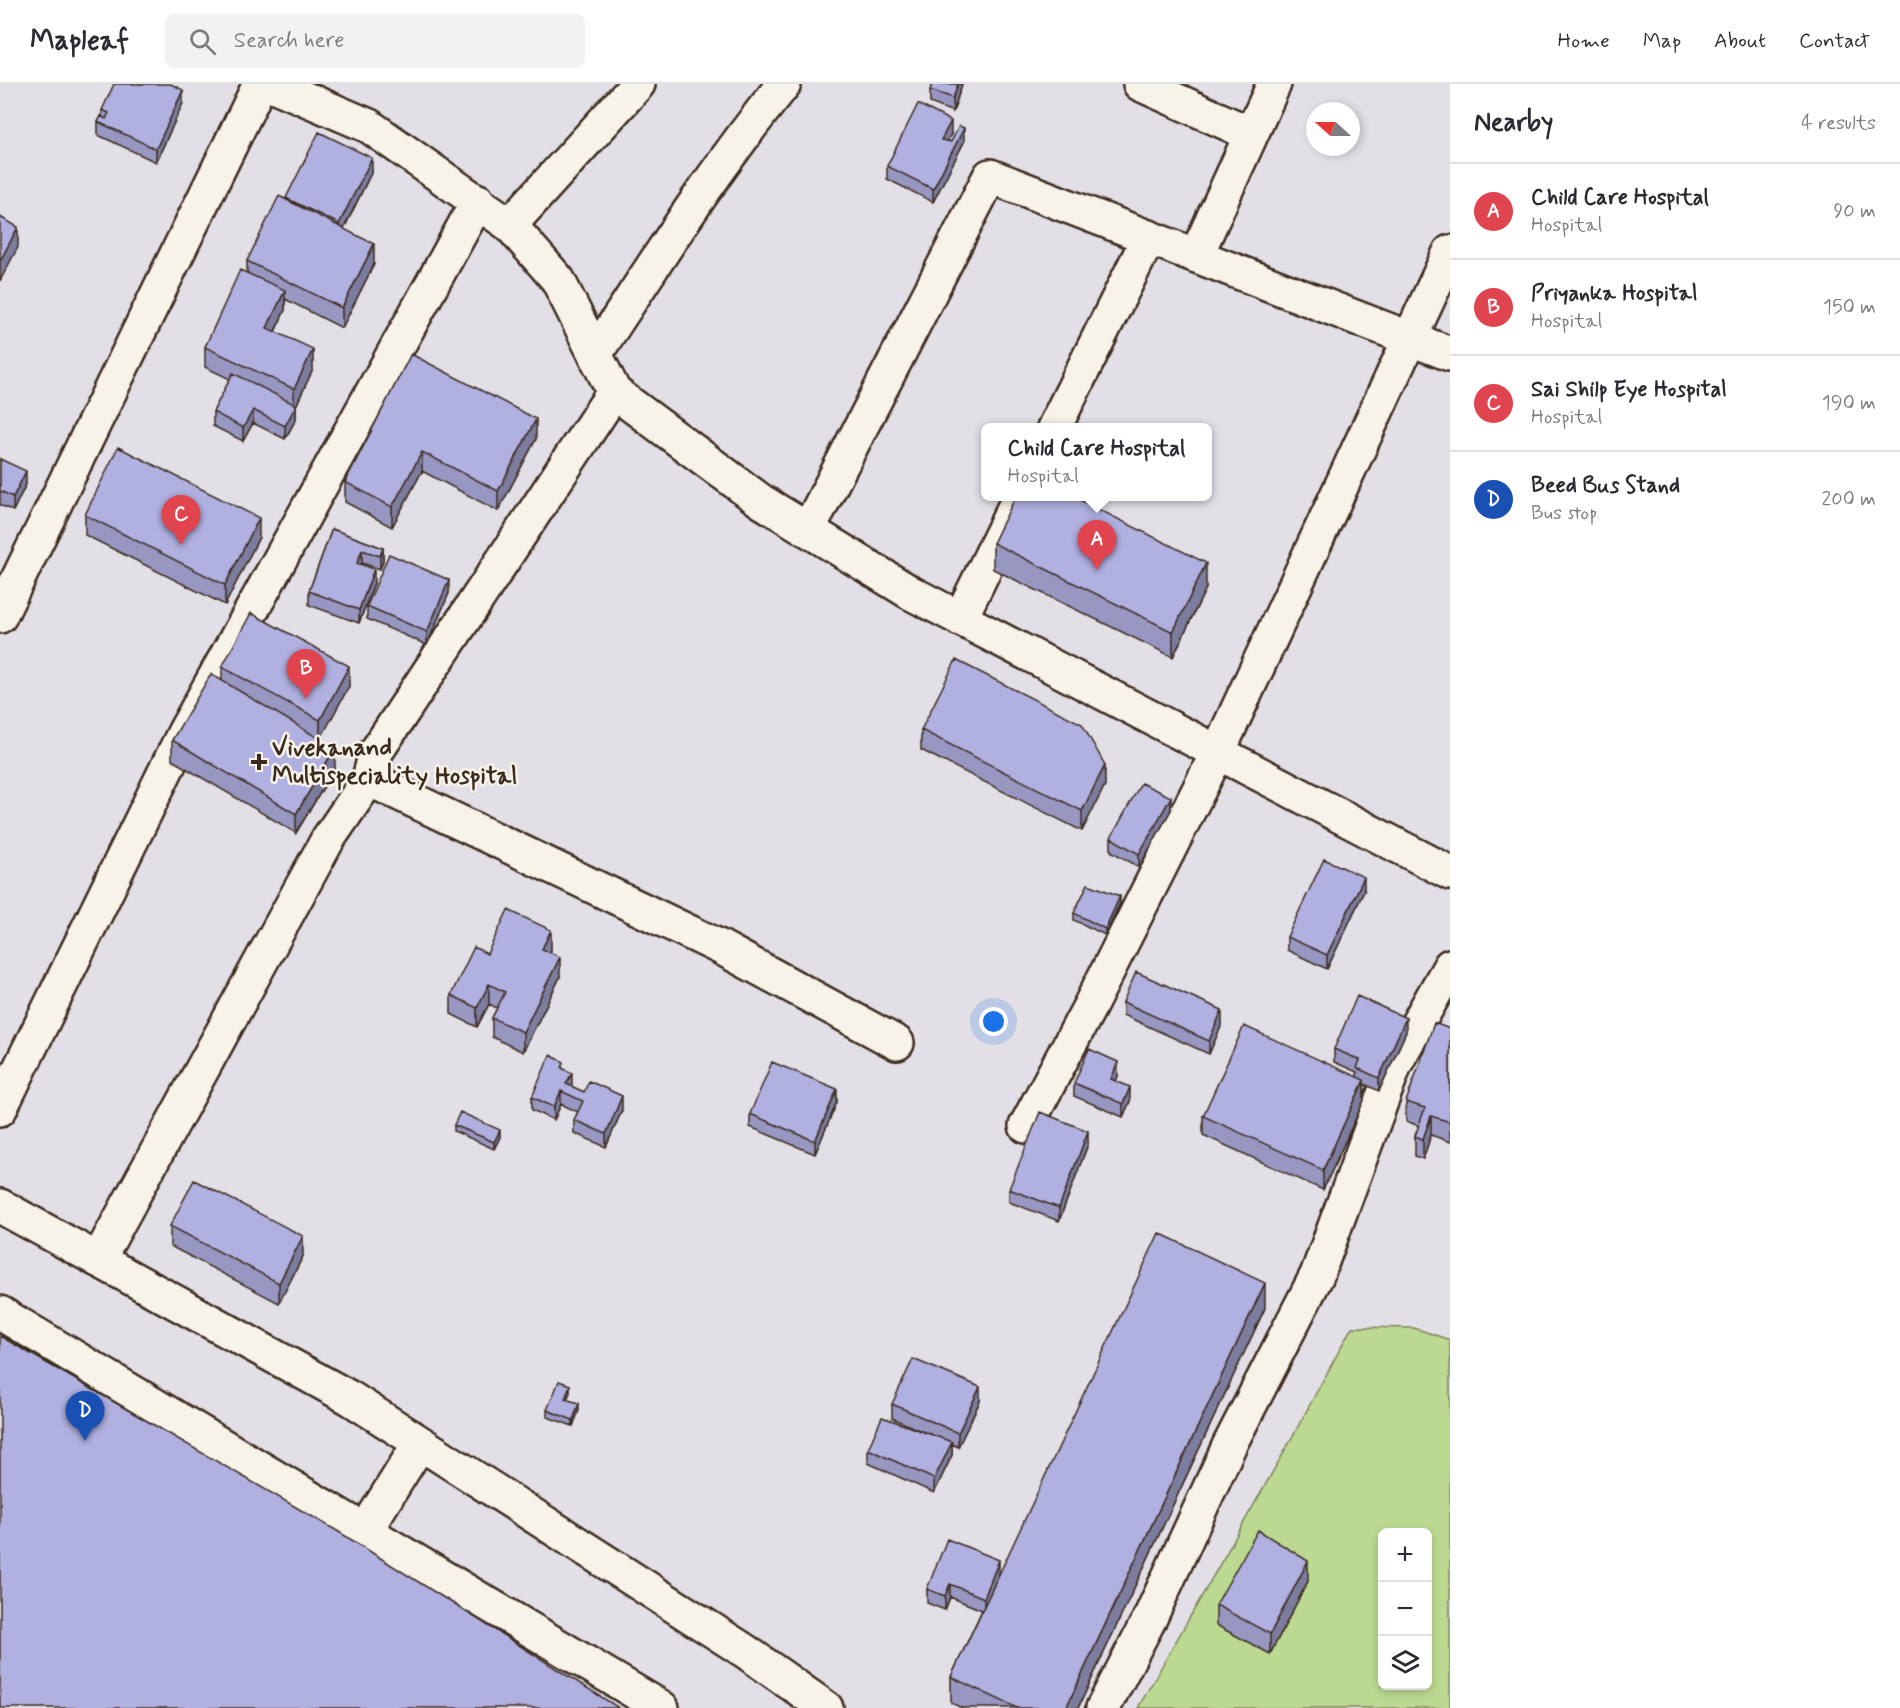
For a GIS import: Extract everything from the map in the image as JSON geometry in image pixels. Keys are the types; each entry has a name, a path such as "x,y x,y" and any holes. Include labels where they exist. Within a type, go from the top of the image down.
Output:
{"street":[{"path":"0,616 260,84"},
{"path":"271,84 369,126 510,225 558,280 614,392 761,501 911,593 1450,873"},
{"path":"510,225 638,84"},
{"path":"596,354 694,204 784,84"},
{"path":"1140,84 1251,134"},
{"path":"1196,256 1274,84"},
{"path":"808,530 990,176 1450,354"},
{"path":"0,1109 184,733 478,201"},
{"path":"1056,423 1149,237"},
{"path":"1026,1126 1090,1006 1218,752 1450,252"},
{"path":"98,1260 328,839 369,779 376,752 614,392"},
{"path":"960,619 1018,501"},
{"path":"369,779 720,947 897,1043"},
{"path":"1103,1708 1149,1618 1230,1444 1317,1275 1395,1064 1450,966"},
{"path":"0,1206 350,1398 745,1651 826,1708"},
{"path":"0,1313 662,1708"},
{"path":"365,1531 420,1443"}],"green space":[{"path":"1352,1327 1414,1328 1450,1340 1450,1708 1138,1708 1288,1445"}],"building":[{"path":"114,84 171,84 183,90 156,149 98,122 101,116 106,119 109,113 102,110"},
{"path":"932,84 958,84 953,98 930,90"},
{"path":"918,104 951,121 941,140 951,142 959,126 964,128 933,189 887,166"},
{"path":"319,132 372,158 339,224 286,198"},
{"path":"279,196 374,244 342,308 247,261"},
{"path":"0,217 18,227 0,261"},
{"path":"240,270 285,290 267,328 313,349 294,389 205,347"},
{"path":"411,354 536,419 498,491 422,452 392,507 345,482"},
{"path":"233,373 296,405 285,426 253,410 243,428 213,412"},
{"path":"118,447 259,518 225,585 85,515"},
{"path":"0,459 26,471 13,497 0,491"},
{"path":"1014,501 1082,501 1206,563 1173,632 993,543"},
{"path":"332,529 383,548 380,556 362,550 357,563 374,569 359,610 309,591"},
{"path":"389,554 449,580 427,632 367,606"},
{"path":"251,613 349,666 320,720 222,667"},
{"path":"956,660 1082,724 1105,765 1082,811 921,730"},
{"path":"211,674 335,748 296,814 172,740"},
{"path":"1141,783 1171,797 1139,854 1111,838"},
{"path":"1324,859 1364,877 1327,955 1287,937"},
{"path":"1088,884 1120,896 1105,929 1074,913"},
{"path":"508,910 551,930 542,949 560,957 523,1032 492,1018 505,992 489,984 477,1008 451,995 474,947 487,954"},
{"path":"1136,972 1222,1010 1209,1041 1123,1002"},
{"path":"1357,996 1406,1018 1379,1078 1357,1068 1360,1060 1334,1049"},
{"path":"1434,1023 1450,1029 1450,1122 1431,1116 1423,1139 1415,1136 1425,1108 1406,1102"},
{"path":"1244,1026 1364,1080 1323,1170 1203,1116"},
{"path":"1089,1049 1118,1062 1111,1079 1130,1087 1123,1104 1074,1083"},
{"path":"550,1055 564,1062 562,1068 572,1073 566,1084 584,1092 589,1081 622,1096 606,1134 574,1120 583,1101 561,1091 554,1107 532,1097"},
{"path":"772,1062 837,1089 815,1141 750,1114"},
{"path":"460,1112 500,1130 494,1142 454,1125"},
{"path":"1040,1112 1088,1131 1059,1208 1009,1189"},
{"path":"194,1180 303,1236 279,1283 170,1226"},
{"path":"1159,1233 1265,1283 1066,1708 1017,1708 951,1677"},
{"path":"0,1336 339,1532 619,1708 0,1708"},
{"path":"913,1359 980,1387 958,1433 892,1404"},
{"path":"559,1381 570,1385 565,1399 579,1403 573,1420 547,1410"},
{"path":"882,1417 952,1442 934,1479 868,1449"},
{"path":"1258,1530 1308,1561 1270,1634 1216,1605"},
{"path":"947,1539 999,1560 984,1598 950,1584 945,1596 927,1589"}],"place":[{"name":"Sai Shilp Eye Hospital","path":"181,545"},
{"name":"Child Care Hospital","path":"1097,570"},
{"name":"Priyanka Hospital","path":"306,699"},
{"name":"Vivekanand Multispeciality Hospital","path":"259,762"},
{"name":"Beed Bus Stand","path":"85,1441"}]}
